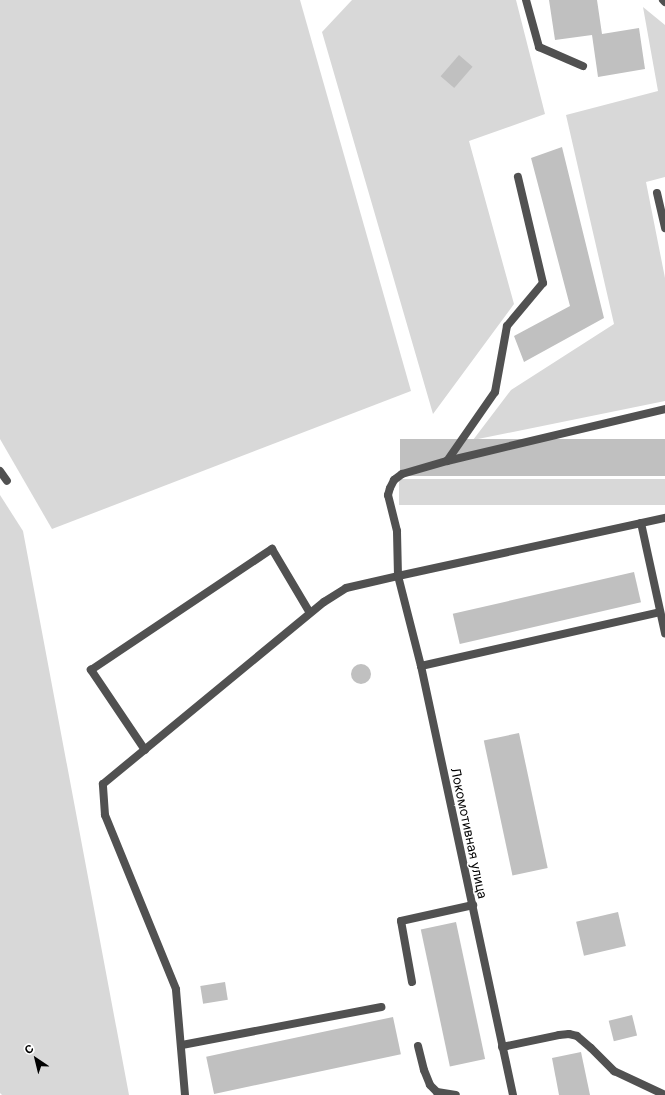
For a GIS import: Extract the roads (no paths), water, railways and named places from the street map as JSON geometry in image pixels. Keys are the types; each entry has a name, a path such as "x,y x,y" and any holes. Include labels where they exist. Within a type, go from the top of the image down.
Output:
{"street":[{"path":"526,0 539,47 584,66"},
{"path":"447,461 495,392 507,326 543,283 518,177"},
{"path":"657,193 665,228"},
{"name":"Локомотивная улица","path":"513,1095 421,666 398,576 397,531 388,495 394,480 402,474 447,461 665,409"},
{"path":"0,471 7,482"},
{"path":"185,1095 182,1045 176,989 105,815 102,784 310,613 346,588 665,518"},
{"path":"641,523 665,633"},
{"path":"145,750 91,670 272,549 310,613"},
{"path":"421,666 660,612"},
{"path":"412,982 401,921 473,905"},
{"path":"182,1045 381,1008"},
{"path":"502,1047 559,1035 569,1034 577,1036 614,1071 665,1094"},
{"path":"418,1046 430,1085 437,1092 456,1095"}]}
